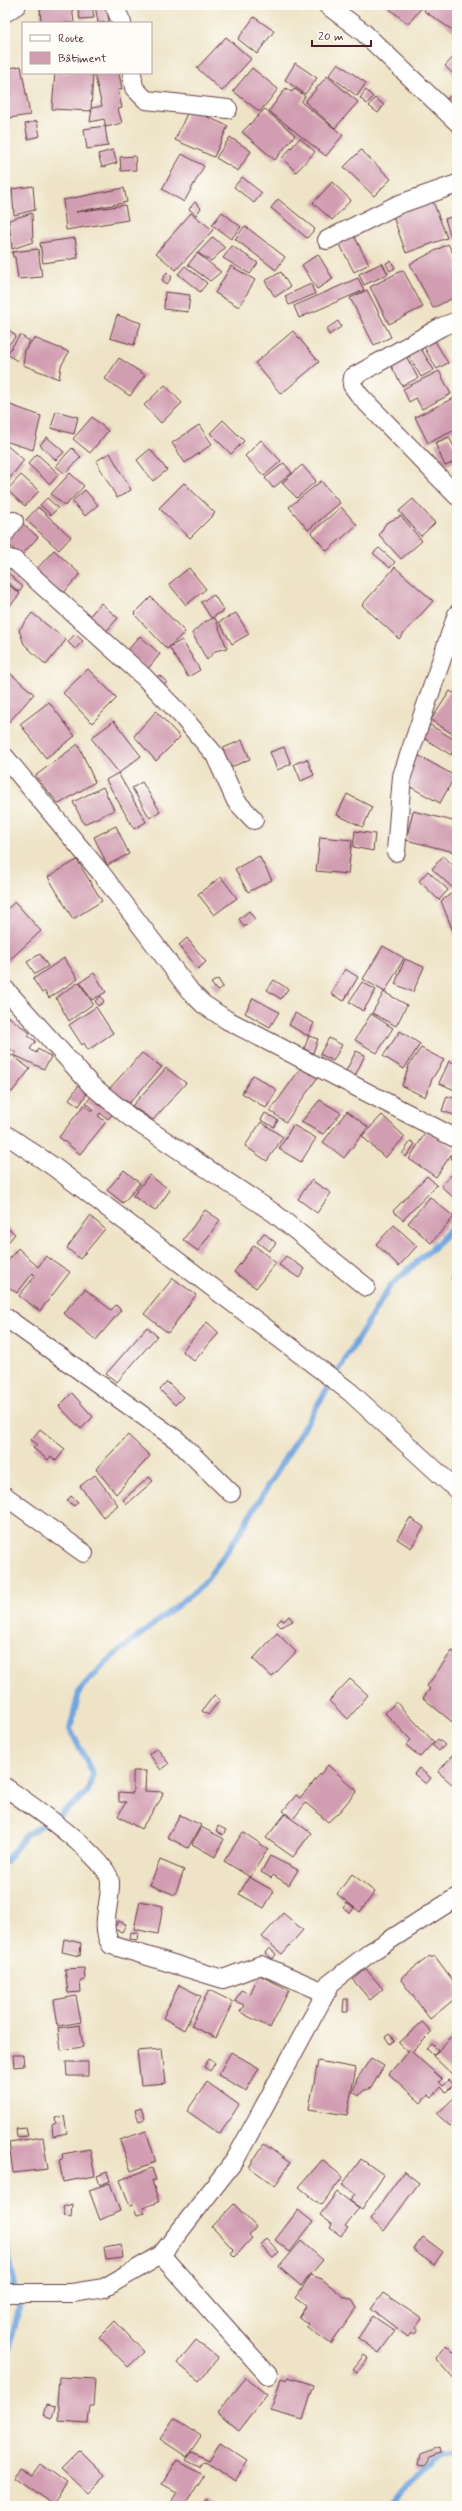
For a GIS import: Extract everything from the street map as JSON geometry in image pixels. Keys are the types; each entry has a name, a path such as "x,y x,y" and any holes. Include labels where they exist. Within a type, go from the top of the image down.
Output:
{"street":[{"path":"5,13 17,5"},
{"path":"114,5 122,22"},
{"path":"327,5 363,32 457,122"},
{"path":"132,74 134,88 146,100 228,109"},
{"path":"327,240 397,205 457,184"},
{"path":"457,321 441,327 353,377 352,385 360,396 457,496"},
{"path":"5,558 14,560 144,677 181,715 214,755 236,802 254,820"},
{"path":"396,852 402,776 457,614"},
{"path":"5,757 101,873 190,991 203,1004 227,1020 457,1138"},
{"path":"5,989 91,1085 131,1118 292,1226 366,1287"},
{"path":"5,1134 54,1167 309,1363 350,1392 457,1490"},
{"path":"5,1317 177,1440 231,1493"},
{"path":"5,1496 84,1553"},
{"path":"5,1787 70,1834 106,1872 110,1881 105,1935 111,1945 223,1979 261,1965 319,1990 329,1987"},
{"path":"5,2293 72,2293 104,2288 161,2256 235,2160 329,1987 371,1952 457,1897"},
{"path":"161,2256 268,2375"}],"building":[{"path":"40,5 72,5 74,22 41,22"},
{"path":"77,5 92,5 94,18 80,19"},
{"path":"95,5 106,5 109,22 98,22"},
{"path":"385,5 424,5 408,24"},
{"path":"428,5 457,5 457,33 424,11"},
{"path":"254,17 274,31 257,54 238,39"},
{"path":"226,37 251,59 222,91 197,68"},
{"path":"457,53 457,78 445,66"},
{"path":"295,63 317,78 305,94 285,80"},
{"path":"338,63 366,83 357,96 329,75"},
{"path":"21,66 30,115 9,118 10,125 5,126 5,69"},
{"path":"252,68 278,89 260,112 233,91"},
{"path":"55,74 93,74 91,111 52,109"},
{"path":"94,74 119,74 122,89 118,90 122,108 118,109 122,123 106,127 104,119 90,122 92,108 102,106"},
{"path":"327,76 358,102 335,128 305,102"},
{"path":"286,88 291,92 295,89 305,96 301,102 343,135 326,156 269,111"},
{"path":"366,90 373,97 367,104 360,98"},
{"path":"455,92 457,104 455,107 447,99"},
{"path":"375,98 384,105 378,113 369,106"},
{"path":"189,109 228,126 214,157 175,140"},
{"path":"265,109 295,135 275,160 242,132"},
{"path":"37,121 40,136 28,139 25,124"},
{"path":"105,126 108,146 87,149 84,129"},
{"path":"230,137 251,151 238,171 216,158"},
{"path":"300,138 315,152 296,172 282,158"},
{"path":"113,150 117,163 102,167 98,154"},
{"path":"361,150 391,179 374,196 344,167"},
{"path":"182,154 204,166 184,202 162,189"},
{"path":"135,156 136,170 121,171 120,157"},
{"path":"242,177 262,193 254,203 234,187"},
{"path":"332,182 351,200 332,220 313,203"},
{"path":"33,186 35,210 14,215 12,189"},
{"path":"124,188 127,202 76,212 125,205 128,220 66,230 63,200"},
{"path":"431,196 447,238 406,253 391,211"},
{"path":"278,199 315,229 307,238 271,208"},
{"path":"195,202 201,208 196,215 189,209"},
{"path":"222,212 241,227 231,239 212,225"},
{"path":"32,213 33,242 12,249 9,220"},
{"path":"191,213 213,230 176,270 156,253"},
{"path":"457,215 457,239 452,240 445,219"},
{"path":"245,226 285,257 276,270 235,239"},
{"path":"352,232 369,264 354,272 337,239"},
{"path":"213,237 225,248 211,261 198,253"},
{"path":"75,238 78,258 43,263 40,243"},
{"path":"448,244 457,261 457,296 433,308 410,264"},
{"path":"232,246 258,263 250,274 223,258"},
{"path":"38,249 42,277 18,279 15,257 13,257 12,252"},
{"path":"197,253 221,272 210,281 188,265"},
{"path":"318,254 333,279 317,289 302,265"},
{"path":"391,261 395,268 390,271 386,263"},
{"path":"382,263 388,274 364,285 359,274"},
{"path":"185,266 207,283 200,292 178,274"},
{"path":"231,266 255,280 239,307 215,293"},
{"path":"403,270 423,307 389,324 370,287"},
{"path":"167,272 172,277 167,284 162,280"},
{"path":"281,272 290,287 275,297 265,281"},
{"path":"358,278 364,290 299,318 294,306"},
{"path":"311,284 315,294 289,305 285,296"},
{"path":"367,290 391,337 374,345 350,298"},
{"path":"165,292 190,295 188,312 164,309"},
{"path":"117,315 141,323 134,345 110,338"},
{"path":"338,321 341,327 329,335 326,329"},
{"path":"6,327 16,336 7,346 5,344"},
{"path":"293,331 319,362 281,394 255,363"},
{"path":"20,335 30,341 17,361 7,354"},
{"path":"432,336 448,363 437,369 421,342"},
{"path":"34,338 69,352 61,366 59,379 23,365 25,351"},
{"path":"418,344 434,370 421,377 406,351"},
{"path":"404,352 418,378 402,386 388,360"},
{"path":"119,358 145,375 130,396 105,379"},
{"path":"439,371 451,394 422,409 416,398 409,402 403,389"},
{"path":"165,385 182,403 161,423 144,405"},
{"path":"454,398 457,403 457,429 428,443 415,417"},
{"path":"5,403 41,416 33,450 5,441"},
{"path":"56,411 78,417 74,434 51,428"},
{"path":"92,417 108,431 90,453 73,439"},
{"path":"223,420 244,441 231,454 210,433"},
{"path":"199,425 212,444 185,463 172,443"},
{"path":"47,437 64,452 56,460 40,445"},
{"path":"449,437 453,445 457,444 457,461 445,466 435,443"},
{"path":"261,440 281,461 264,476 245,456"},
{"path":"5,444 24,460 5,484"},
{"path":"72,448 81,457 65,474 56,466"},
{"path":"150,449 167,470 153,481 137,460"},
{"path":"110,453 131,490 117,498 96,461"},
{"path":"37,454 59,474 50,484 28,464"},
{"path":"284,463 292,473 273,488 265,478"},
{"path":"302,465 316,481 297,498 282,483"},
{"path":"70,473 84,486 65,506 51,494"},
{"path":"21,475 39,491 25,506 7,490"},
{"path":"321,481 340,503 308,530 289,507"},
{"path":"184,483 215,513 190,538 159,508"},
{"path":"85,490 98,505 85,516 72,501"},
{"path":"47,498 58,508 51,515 40,505"},
{"path":"413,499 435,523 421,536 399,511"},
{"path":"38,507 71,537 59,550 26,520"},
{"path":"341,507 357,525 327,551 311,533"},
{"path":"401,516 422,541 401,559 379,535 386,523"},
{"path":"21,522 38,537 21,556 5,541"},
{"path":"379,548 395,562 390,568 373,553"},
{"path":"54,550 80,574 60,597 33,573"},
{"path":"395,567 433,601 399,639 362,605"},
{"path":"189,568 206,589 186,605 169,584"},
{"path":"5,570 23,587 19,592 5,580"},
{"path":"5,582 20,594 5,612"},
{"path":"214,595 224,611 211,618 201,602"},
{"path":"151,597 185,632 167,649 134,614"},
{"path":"101,603 118,618 103,635 86,620"},
{"path":"32,613 66,640 46,665 24,644 19,630"},
{"path":"236,613 249,634 232,644 219,622"},
{"path":"215,618 227,648 215,651 207,660 192,633 204,622"},
{"path":"75,634 83,641 75,649 68,642"},
{"path":"140,636 160,654 147,670 126,652"},
{"path":"182,640 200,670 188,677 169,647"},
{"path":"88,669 117,698 92,723 63,693"},
{"path":"10,673 34,694 8,723 5,721 5,679"},
{"path":"159,675 167,682 161,688 153,682"},
{"path":"450,691 457,695 457,731 454,735 431,720"},
{"path":"49,702 75,736 46,758 20,724"},
{"path":"156,711 180,737 156,761 134,736"},
{"path":"114,721 141,756 119,773 91,738"},
{"path":"430,725 457,741 451,755 422,737"},
{"path":"242,740 250,759 229,768 221,749"},
{"path":"78,744 95,782 59,804 35,776"},
{"path":"284,747 291,764 277,770 270,752"},
{"path":"416,754 455,776 440,803 401,782"},
{"path":"307,759 314,775 301,781 294,764"},
{"path":"118,773 146,822 134,829 106,780"},
{"path":"142,782 160,811 150,818 132,788"},
{"path":"103,787 114,810 84,824 73,802"},
{"path":"347,794 372,807 363,827 337,815"},
{"path":"413,811 457,822 457,839 454,852 406,840"},
{"path":"116,826 129,854 107,865 94,837"},
{"path":"355,831 375,834 373,851 353,847"},
{"path":"320,837 352,840 348,874 316,871"},
{"path":"259,856 272,880 248,892 235,869"},
{"path":"443,856 455,867 457,864 457,884 453,888 432,869"},
{"path":"77,860 102,901 73,919 48,877"},
{"path":"428,871 448,890 439,900 419,881"},
{"path":"221,877 237,898 214,915 198,894"},
{"path":"455,891 457,896 457,941 441,901"},
{"path":"15,902 41,931 5,964 5,911"},
{"path":"249,911 255,919 244,927 239,919"},
{"path":"187,938 206,962 198,969 179,945"},
{"path":"383,946 404,958 385,992 363,979"},
{"path":"40,954 48,966 35,974 27,962"},
{"path":"64,958 78,979 49,998 45,991 42,993 33,979"},
{"path":"405,959 424,967 413,992 395,984"},
{"path":"345,969 358,977 344,1001 331,994"},
{"path":"94,973 106,992 92,1000 80,982"},
{"path":"218,979 223,987 217,991 211,983"},
{"path":"274,980 288,989 281,999 267,990"},
{"path":"79,982 93,1004 69,1021 56,998"},
{"path":"362,982 376,990 363,1011 349,1002"},
{"path":"384,992 407,1005 396,1026 372,1013"},
{"path":"101,996 104,1002 98,1006 95,1001"},
{"path":"253,998 279,1012 270,1027 245,1013"},
{"path":"96,1007 113,1033 88,1050 84,1043 82,1045 69,1025"},
{"path":"295,1013 314,1023 308,1036 289,1025"},
{"path":"5,1014 30,1033 28,1036 36,1041 30,1049 36,1053 38,1049 51,1057 44,1069 14,1055 16,1053 5,1045"},
{"path":"371,1014 393,1028 377,1053 355,1040"},
{"path":"400,1031 420,1044 404,1069 383,1056"},
{"path":"309,1036 318,1039 313,1053 304,1049"},
{"path":"329,1038 342,1045 333,1061 320,1054"},
{"path":"421,1048 444,1060 432,1079 425,1097 402,1086 409,1065"},
{"path":"356,1051 365,1055 355,1076 346,1071"},
{"path":"142,1053 162,1067 129,1103 109,1089"},
{"path":"12,1055 30,1069 12,1092 5,1087 5,1063"},
{"path":"449,1061 457,1064 457,1091 439,1083"},
{"path":"303,1065 318,1077 286,1122 270,1111"},
{"path":"166,1068 186,1083 153,1120 132,1106"},
{"path":"253,1075 277,1090 266,1108 242,1093"},
{"path":"79,1085 88,1092 79,1106 69,1099"},
{"path":"93,1094 116,1110 108,1119 100,1113 98,1116 106,1122 80,1154 59,1137 84,1105 92,1111 94,1109 86,1103"},
{"path":"447,1096 457,1099 457,1116 442,1111"},
{"path":"320,1100 341,1113 323,1134 301,1122"},
{"path":"347,1111 368,1127 344,1158 323,1142"},
{"path":"265,1113 278,1120 274,1127 261,1120"},
{"path":"382,1115 405,1137 385,1158 362,1136"},
{"path":"261,1122 283,1137 267,1161 245,1146"},
{"path":"293,1125 316,1138 301,1162 279,1149"},
{"path":"427,1130 455,1149 436,1177 409,1159"},
{"path":"411,1141 415,1144 406,1157 402,1154"},
{"path":"457,1152 457,1164 451,1158"},
{"path":"124,1170 140,1183 123,1203 107,1190"},
{"path":"455,1171 457,1173 456,1200 441,1186"},
{"path":"149,1175 170,1190 155,1211 133,1196"},
{"path":"427,1176 437,1185 403,1220 393,1211"},
{"path":"311,1180 331,1193 317,1213 298,1199"},
{"path":"430,1197 454,1217 431,1243 408,1223"},
{"path":"205,1210 220,1220 198,1251 183,1240"},
{"path":"90,1216 105,1229 80,1259 67,1248"},
{"path":"394,1225 417,1246 399,1266 376,1244"},
{"path":"5,1226 15,1234 5,1246"},
{"path":"264,1233 276,1243 269,1251 257,1242"},
{"path":"254,1245 276,1263 256,1288 234,1272"},
{"path":"18,1248 38,1267 46,1256 70,1272 40,1311 19,1296 35,1276 33,1273 17,1293 5,1284 5,1265"},
{"path":"286,1256 305,1269 299,1278 279,1265"},
{"path":"457,1271 457,1283 451,1279"},
{"path":"173,1278 196,1295 168,1333 144,1314"},
{"path":"85,1289 111,1310 116,1305 121,1310 96,1340 63,1313"},
{"path":"207,1322 219,1333 194,1361 182,1351"},
{"path":"147,1327 157,1336 117,1382 106,1374"},
{"path":"167,1382 183,1397 175,1405 160,1390"},
{"path":"72,1393 93,1417 81,1429 59,1406"},
{"path":"40,1429 65,1449 56,1461 51,1456 48,1460 33,1448 37,1444 31,1440"},
{"path":"128,1435 150,1456 116,1494 96,1469"},
{"path":"95,1475 118,1505 103,1517 80,1486"},
{"path":"149,1477 153,1481 127,1504 123,1500"},
{"path":"71,1496 78,1502 74,1506 67,1501"},
{"path":"410,1518 424,1527 411,1548 397,1539"},
{"path":"289,1616 293,1621 281,1627 277,1623 281,1619 284,1621"},
{"path":"277,1633 296,1652 272,1677 253,1659"},
{"path":"452,1651 457,1655 457,1726 423,1698 430,1689 427,1686"},
{"path":"350,1679 368,1695 348,1719 329,1701"},
{"path":"214,1695 220,1700 208,1715 202,1711"},
{"path":"396,1702 434,1742 420,1757 406,1745 411,1740 385,1713"},
{"path":"457,1726 457,1738 452,1733"},
{"path":"438,1739 445,1745 439,1751 432,1745"},
{"path":"157,1748 169,1764 161,1770 149,1754"},
{"path":"453,1755 457,1758 457,1780 453,1785 438,1772"},
{"path":"328,1765 357,1791 339,1812 328,1822 306,1803 293,1819 283,1811 296,1795 300,1798"},
{"path":"419,1768 431,1778 426,1784 414,1774"},
{"path":"133,1771 146,1771 145,1791 163,1792 161,1799 141,1829 118,1816 126,1802 119,1802 119,1792 133,1793"},
{"path":"285,1814 311,1833 293,1857 266,1838"},
{"path":"180,1815 201,1825 188,1848 167,1837"},
{"path":"218,1826 226,1830 223,1835 216,1831"},
{"path":"201,1827 224,1839 215,1857 192,1844"},
{"path":"243,1832 268,1849 250,1877 224,1861"},
{"path":"270,1856 298,1870 289,1885 273,1875 271,1878 261,1872"},
{"path":"160,1860 184,1870 175,1895 150,1885"},
{"path":"352,1874 375,1892 360,1912 337,1894"},
{"path":"249,1877 274,1891 264,1908 239,1894"},
{"path":"140,1901 163,1906 158,1934 134,1929"},
{"path":"347,1903 354,1908 350,1913 343,1908"},
{"path":"283,1913 303,1930 282,1954 262,1937"},
{"path":"118,1921 126,1924 122,1932 114,1929"},
{"path":"131,1932 138,1933 137,1940 130,1939"},
{"path":"64,1939 81,1943 80,1956 62,1952"},
{"path":"269,1948 276,1954 273,1959 265,1953"},
{"path":"434,1955 457,1986 457,1997 430,2019 401,1980 402,1977 430,1956 432,1958"},
{"path":"84,1968 85,1980 80,1981 81,1992 68,1993 65,1969"},
{"path":"366,1969 383,1989 370,2000 353,1980"},
{"path":"259,1975 289,1990 270,2028 240,2012 244,2005 235,2001 241,1990 250,1994"},
{"path":"179,1985 201,1996 184,2030 163,2018"},
{"path":"209,1990 233,2002 216,2038 191,2026"},
{"path":"76,1996 81,2022 58,2026 54,2000"},
{"path":"344,1999 348,1999 348,2012 343,2012"},
{"path":"422,2022 432,2032 412,2052 442,2079 439,2082 443,2086 448,2080 453,2085 446,2092 441,2087 432,2098 428,2095 421,2103 389,2074 409,2050 406,2050 399,2043"},
{"path":"80,2025 83,2047 61,2050 58,2028"},
{"path":"457,2031 457,2079 433,2056"},
{"path":"389,2034 395,2040 390,2044 385,2037"},
{"path":"432,2044 438,2050 433,2055 427,2049"},
{"path":"162,2049 166,2083 141,2085 137,2051"},
{"path":"231,2052 259,2068 246,2091 218,2075"},
{"path":"13,2055 23,2055 24,2066 14,2067"},
{"path":"371,2058 384,2066 371,2088 363,2091 359,2096 353,2092 357,2079"},
{"path":"209,2059 215,2063 210,2071 204,2067"},
{"path":"318,2061 356,2068 347,2115 309,2109"},
{"path":"66,2062 88,2062 88,2076 67,2076"},
{"path":"207,2082 239,2105 220,2134 187,2111"},
{"path":"457,2095 457,2119 450,2126 437,2114"},
{"path":"141,2108 145,2119 139,2121 135,2110"},
{"path":"64,2116 67,2133 53,2136 52,2125 56,2123 55,2118"},
{"path":"26,2128 28,2136 17,2137 16,2129"},
{"path":"146,2131 156,2162 131,2171 120,2140"},
{"path":"43,2137 48,2169 13,2173 9,2142"},
{"path":"264,2144 290,2163 275,2186 249,2167"},
{"path":"90,2149 95,2176 63,2182 59,2160 63,2159 62,2154"},
{"path":"361,2159 384,2175 362,2209 350,2201 355,2194 342,2185"},
{"path":"322,2160 343,2177 321,2205 299,2187"},
{"path":"152,2168 156,2180 152,2181 159,2202 143,2208 145,2213 137,2215 133,2205 130,2206 120,2180"},
{"path":"404,2171 419,2183 384,2231 370,2219"},
{"path":"107,2172 110,2181 100,2185 97,2176"},
{"path":"110,2183 120,2211 100,2220 89,2190"},
{"path":"337,2192 359,2208 345,2226 348,2228 341,2236 330,2228 332,2224 320,2215"},
{"path":"72,2204 71,2217 65,2216 63,2207"},
{"path":"234,2204 256,2227 249,2235 252,2238 235,2257 231,2253 234,2250 212,2227"},
{"path":"298,2210 313,2222 290,2252 275,2240"},
{"path":"423,2237 443,2252 434,2265 413,2250"},
{"path":"266,2238 279,2252 273,2258 260,2245"},
{"path":"301,2241 323,2260 301,2286 279,2267"},
{"path":"121,2244 123,2258 106,2260 104,2247"},
{"path":"311,2275 322,2279 344,2297 352,2300 357,2308 331,2344 306,2326 308,2324 299,2317 306,2306 295,2298"},
{"path":"383,2293 422,2319 415,2328 418,2330 414,2335 411,2333 408,2337 371,2309"},
{"path":"373,2316 395,2331 379,2353 358,2338"},
{"path":"115,2321 144,2352 128,2367 99,2337"},
{"path":"196,2340 218,2358 199,2381 177,2363"},
{"path":"446,2345 457,2356 457,2383 435,2358"},
{"path":"364,2355 368,2358 357,2372 353,2369"},
{"path":"59,2377 95,2379 93,2406 90,2406 88,2423 59,2421 59,2405 57,2405"},
{"path":"288,2377 314,2385 303,2420 271,2411 281,2378 287,2380"},
{"path":"246,2378 267,2395 239,2431 217,2413"},
{"path":"46,2405 55,2407 52,2418 43,2415"},
{"path":"174,2418 201,2436 187,2457 160,2439"},
{"path":"220,2443 248,2461 235,2481 207,2462 203,2461 199,2467 186,2460 192,2452 209,2460"},
{"path":"440,2448 441,2454 429,2458 424,2467 418,2466 420,2455"},
{"path":"80,2450 105,2475 87,2493 61,2469"},
{"path":"177,2460 204,2476 185,2506 170,2504 177,2492 162,2484"},
{"path":"41,2464 67,2483 53,2504 15,2478 22,2469 33,2475"},
{"path":"207,2500 215,2506 202,2506"}],"waterway":[{"path":"5,1862 27,1834 60,1815 87,1793 93,1774 70,1729 80,1689 111,1658 203,1585 237,1537 390,1286 437,1244 457,1222"},
{"path":"5,2236 19,2307 5,2368"},
{"path":"388,2506 404,2487 440,2455 457,2453"}]}
